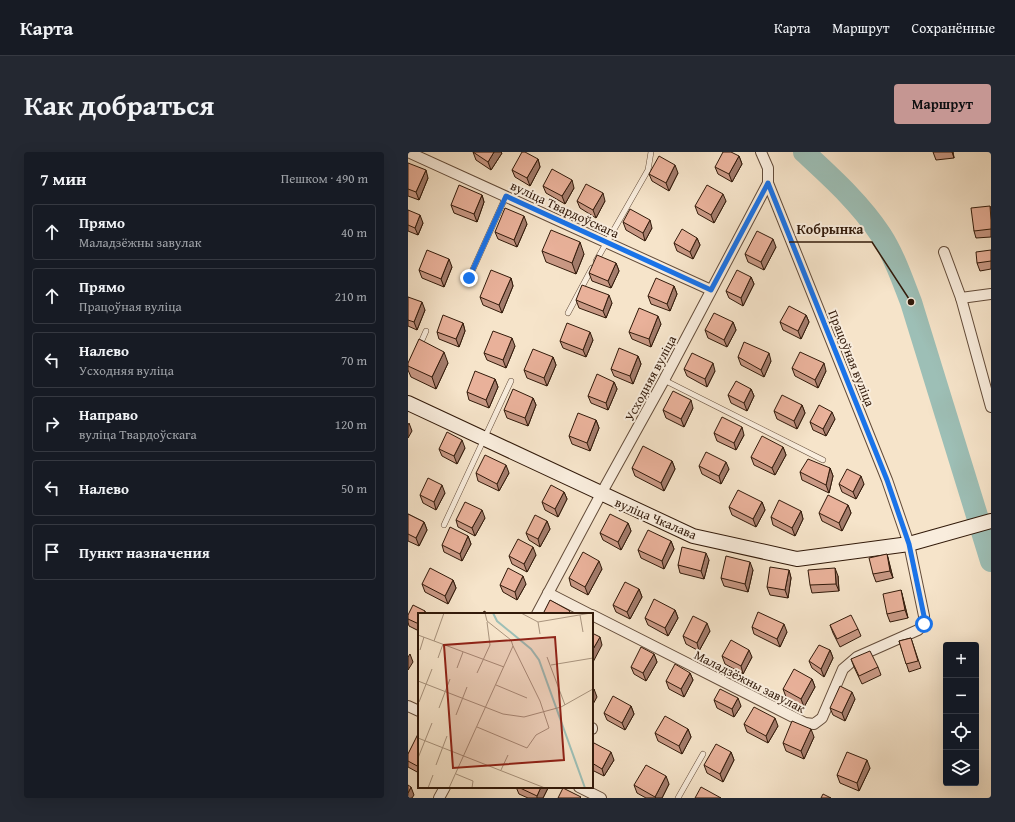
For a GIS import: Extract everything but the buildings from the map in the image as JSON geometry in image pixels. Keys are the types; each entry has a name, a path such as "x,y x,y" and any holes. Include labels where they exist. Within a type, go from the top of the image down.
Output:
{"main road":[{"name":"вуліца Чкалава","path":"408,403 692,536 797,559 909,544 991,521"}],"street":[{"name":"вуліца Твардоўскага","path":"408,152 711,290"},
{"path":"761,152 768,168 768,183"},
{"name":"Усходняя вуліца","path":"538,613 664,380 768,183"},
{"name":"Працоўная вуліца","path":"768,183 887,480 909,544"},
{"path":"944,252 961,298 991,407"},
{"path":"961,298 991,294"},
{"name":"Маладзёжны завулак","path":"593,616 805,723 814,724 822,718 843,669 857,657 918,630 924,624 924,616 909,544"},
{"name":"Маладзёжны завулак","path":"548,593 587,613"},
{"path":"408,706 418,711"},
{"path":"439,798 444,788"},
{"path":"581,788 601,798"}],"lane":[{"path":"568,312 648,170 651,152"},
{"path":"469,278 506,196"},
{"path":"417,351 426,331"},
{"path":"664,380 823,460"},
{"path":"444,525 511,381"},
{"path":"678,798 703,754"}],"waterway":[{"path":"804,152 845,191 864,212 881,235 894,259 911,302 991,561"}],"place":[{"name":"Кобрынка","path":"911,302"}],"route":[{"path":"469,278 506,196 711,290 768,183 887,480 909,544 924,616 924,624"}]}
